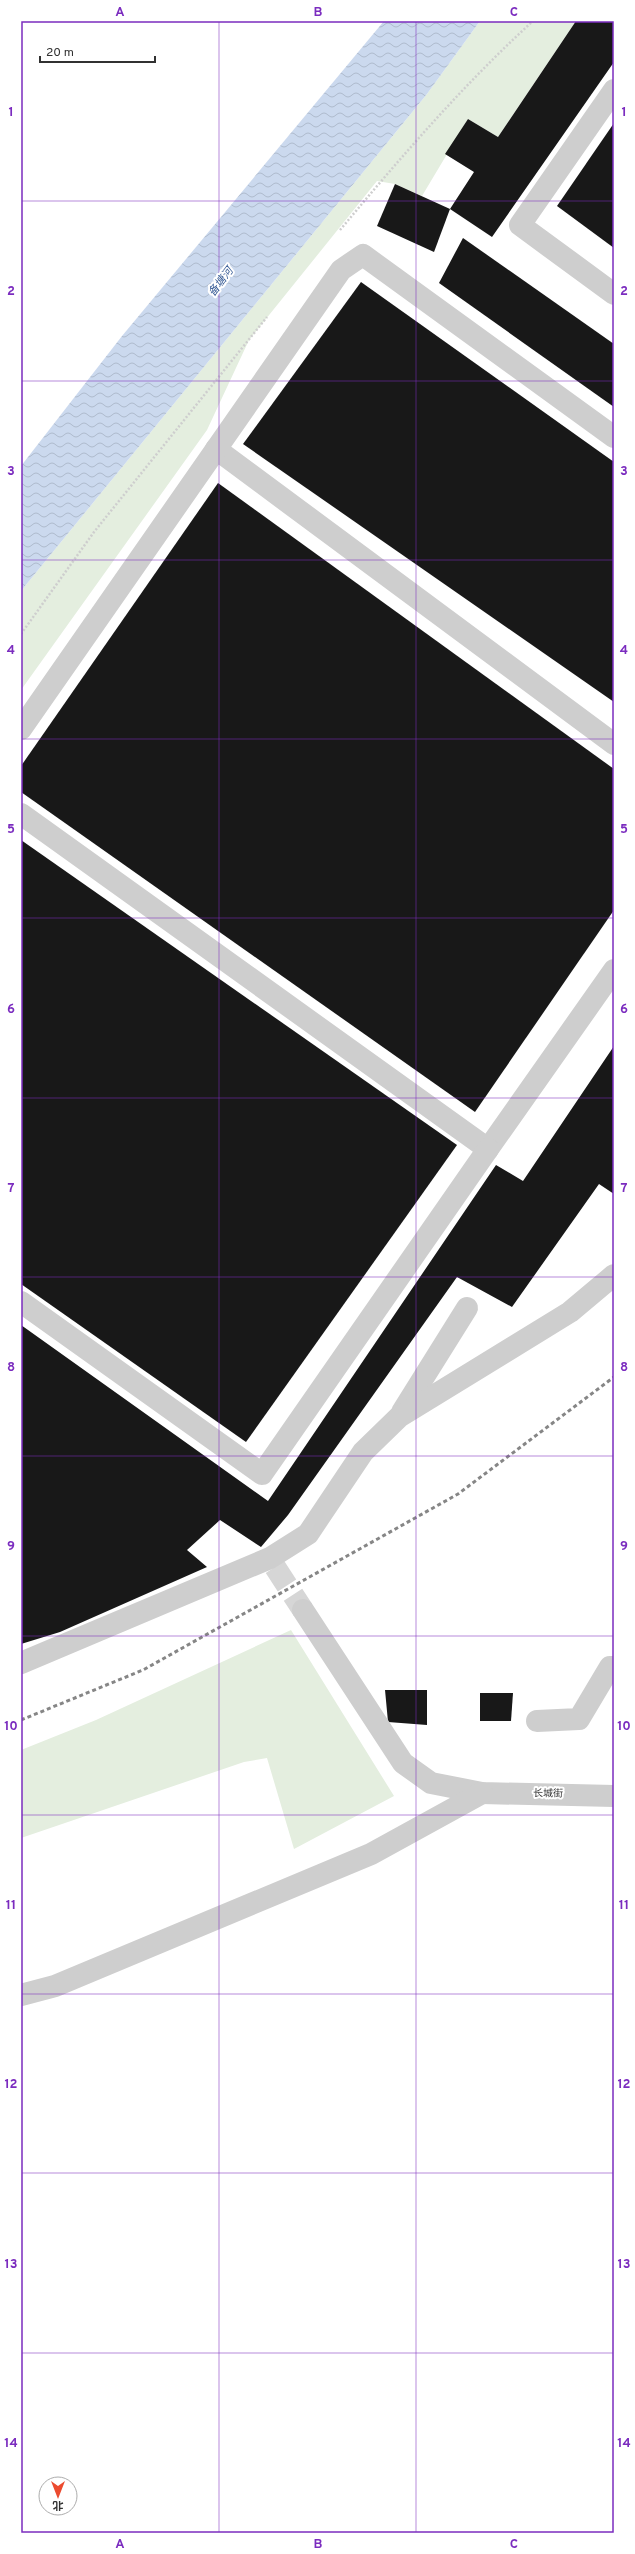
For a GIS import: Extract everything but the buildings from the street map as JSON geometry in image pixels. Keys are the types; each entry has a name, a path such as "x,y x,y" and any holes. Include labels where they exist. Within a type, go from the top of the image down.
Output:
{"street":[{"path":"614,90 520,225 614,294"},
{"path":"21,729 341,270 363,255 614,437"},
{"path":"216,450 614,744"},
{"path":"21,814 488,1149"},
{"path":"21,1302 262,1474 614,970"},
{"path":"21,1663 272,1562 308,1534 363,1452 399,1417 570,1312 614,1275"},
{"path":"399,1417 467,1308"},
{"name":"长城街","path":"303,1610 403,1763 431,1783 482,1793 614,1796"},
{"path":"537,1721 579,1719 610,1667 614,1667"},
{"path":"21,1995 55,1986 371,1854 482,1793"}],"green space":[{"path":"480,21 576,21 498,137 468,119 422,196 395,184 377,181 249,340 207,430 21,690 21,591 427,94"},
{"path":"291,1630 394,1796 294,1849 267,1758 244,1762 21,1838 21,1750 96,1720"}],"water":[{"name":"备塘河","path":"384,21 480,21 427,94 21,591 21,466 122,336"}],"tunnel":[{"path":"275,1567 303,1610"}],"railway":[{"path":"21,1720 143,1670 458,1494 614,1377"}]}
